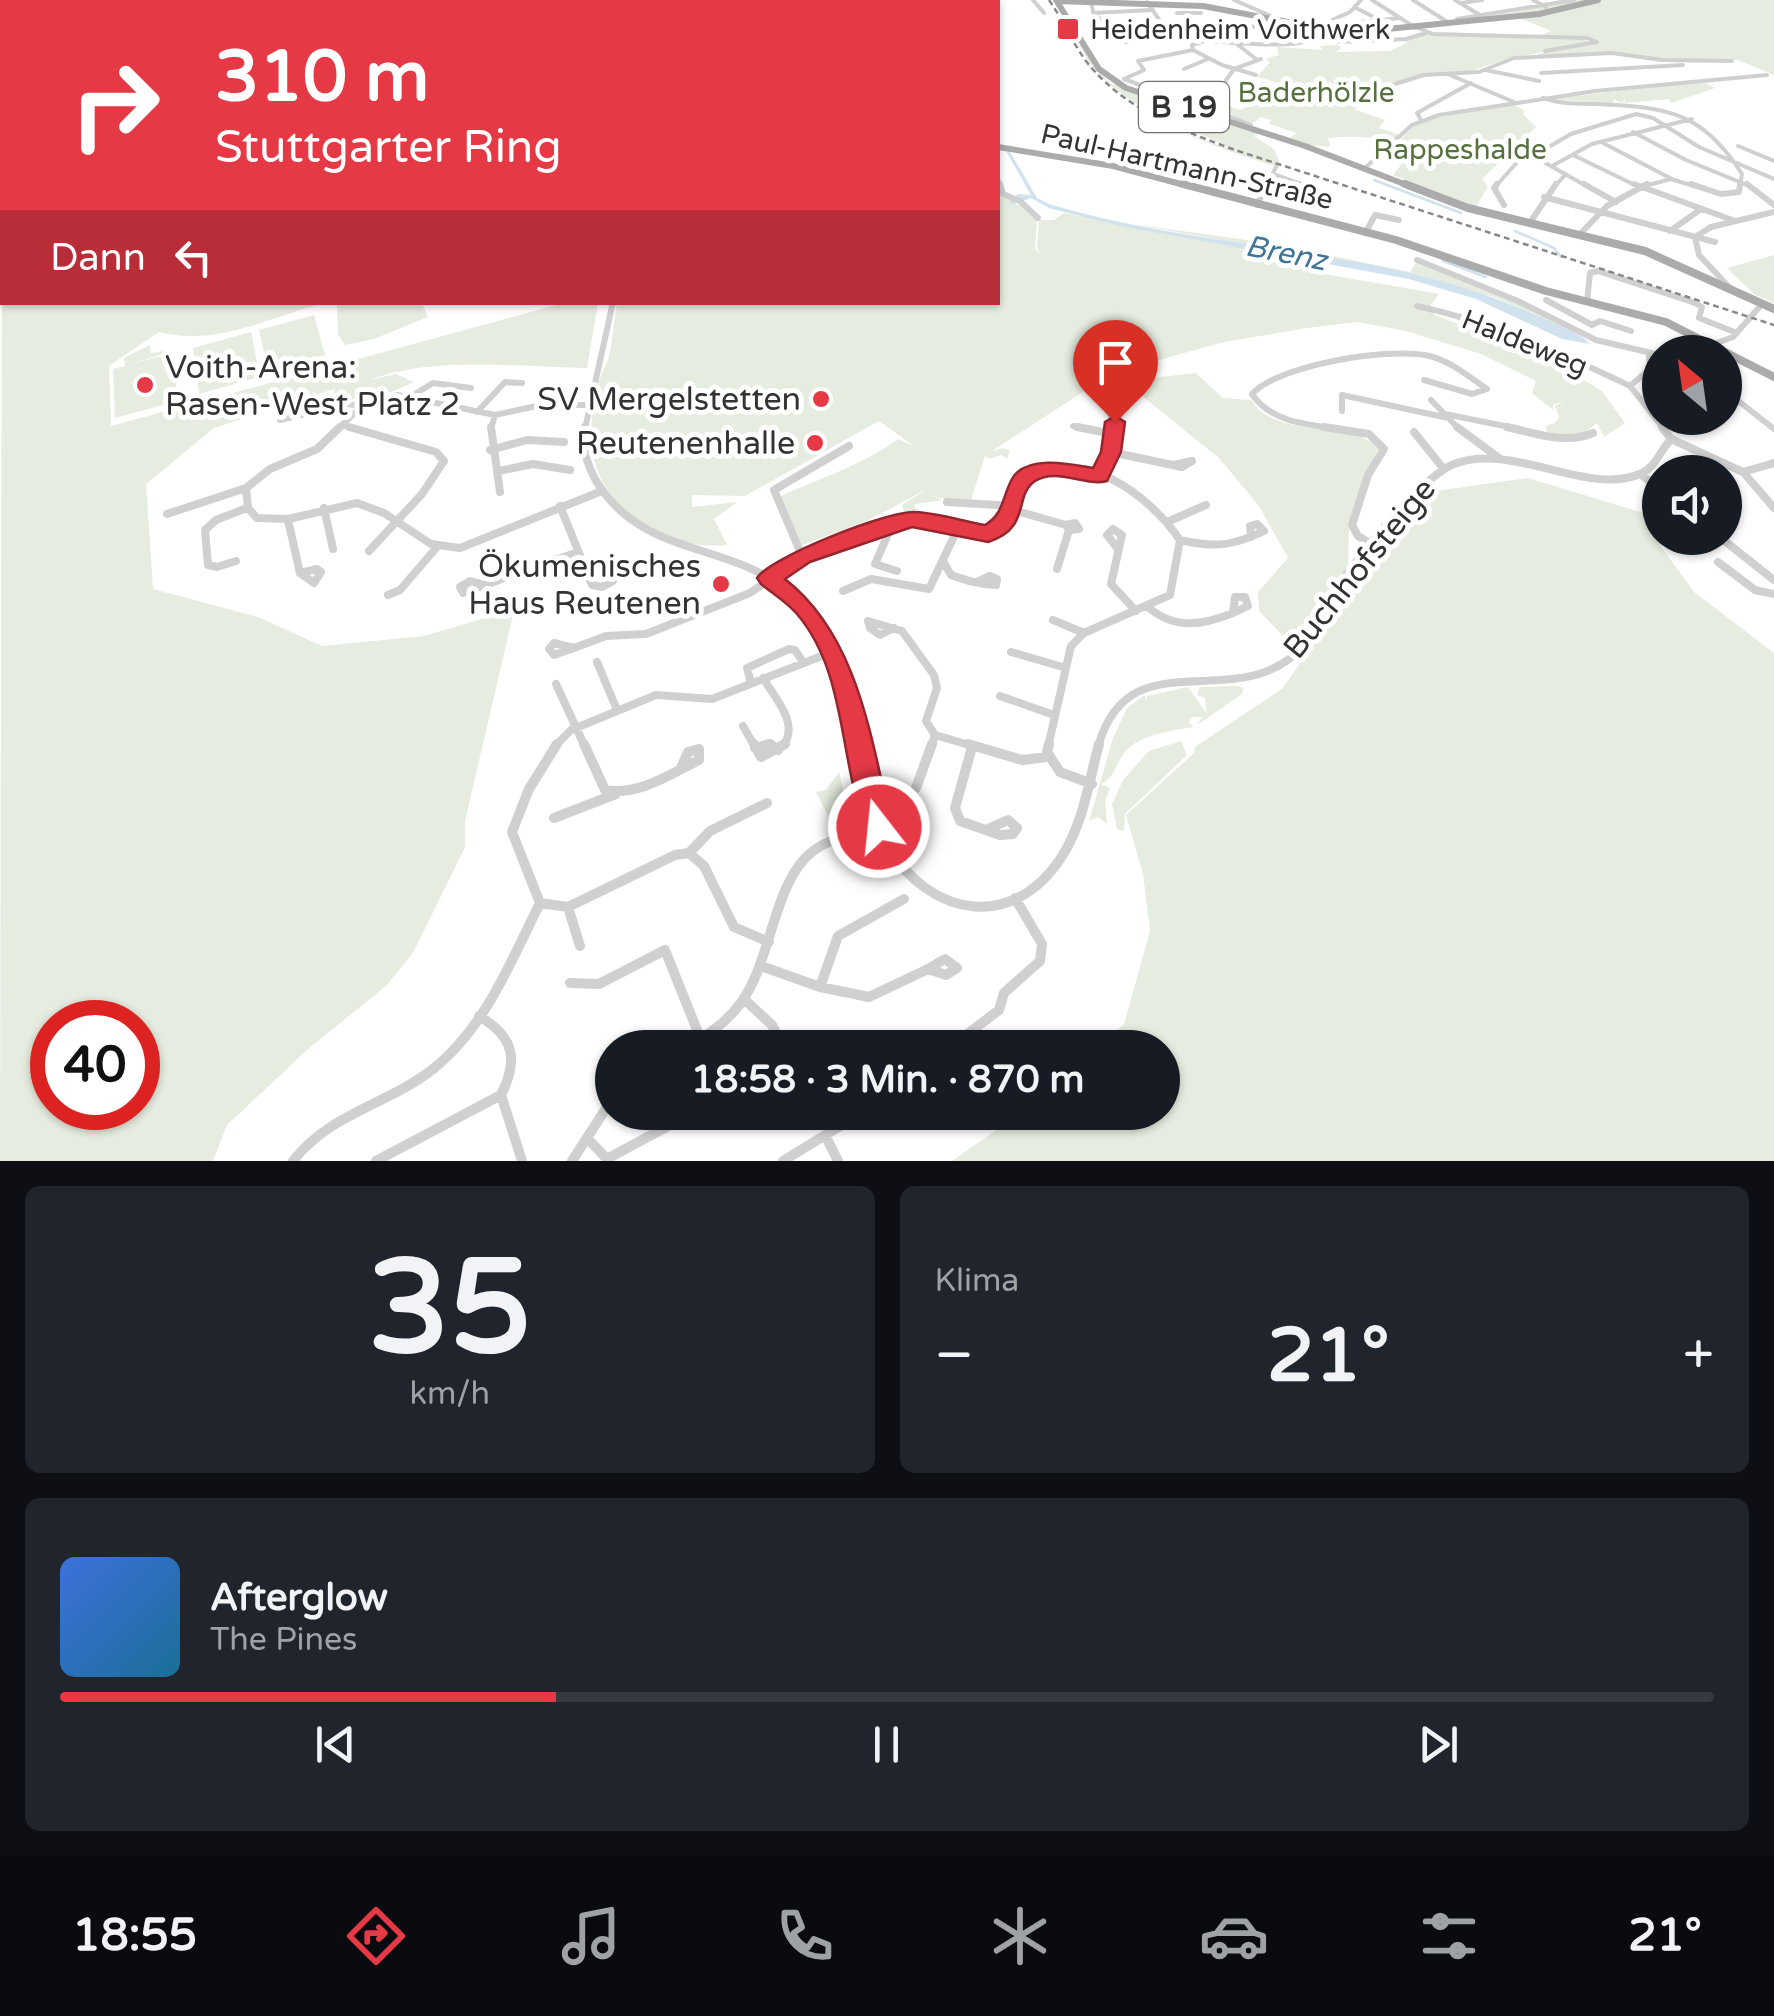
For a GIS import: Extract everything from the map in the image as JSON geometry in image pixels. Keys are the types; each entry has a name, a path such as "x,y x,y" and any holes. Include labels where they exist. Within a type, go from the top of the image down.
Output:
{"main road":[{"path":"1057,2 1147,2 1271,16 1332,34 1548,12 1598,0"},
{"name":"B 19","path":"1057,2 1093,60 1119,84 1366,167 1472,210 1580,233 1666,258 1774,309"},
{"name":"Paul-Hartmann-Straße","path":"1000,148 1105,164 1366,232 1582,300 1654,318 1692,335"},
{"name":"Paul-Hartmann-Straße","path":"1742,359 1771,373"}],"street":[{"path":"1033,0 1044,13"},
{"path":"1090,0 1093,13 1124,42 1169,34 1147,2"},
{"path":"1234,0 1271,16"},
{"path":"1317,27 1368,0 1426,32"},
{"path":"1412,0 1446,21"},
{"path":"1458,2 1482,0"},
{"path":"1533,0 1546,7"},
{"path":"1368,29 1485,18 1574,0"},
{"path":"1458,2 1485,18"},
{"path":"1356,8 1380,20"},
{"path":"1176,13 1202,9 1203,25"},
{"path":"1093,13 1152,10"},
{"path":"1340,24 1400,18"},
{"path":"1331,20 1346,28"},
{"path":"1163,25 1272,27 1295,21"},
{"path":"1339,42 1406,39 1426,32 1589,38 1597,42 1538,52 1541,73 1537,92 1543,98 1562,104 1664,106 1692,119 1723,142 1742,182 1738,192 1722,195 1673,179 1601,142"},
{"path":"1193,50 1192,45 1197,42 1309,42 1332,34 1345,49"},
{"path":"1233,41 1259,59 1234,69 1218,88 1213,103 1223,114 1251,125"},
{"path":"1173,97 1124,78 1144,70 1138,61 1193,50 1256,76"},
{"path":"1486,70 1507,59 1612,53 1681,63"},
{"path":"1184,69 1208,59"},
{"path":"1541,73 1638,70 1732,61"},
{"path":"1365,104 1395,84 1427,74 1486,70 1539,81"},
{"path":"1447,73 1514,102"},
{"path":"1488,88 1506,74"},
{"path":"1366,167 1421,120 1543,98 1700,78 1767,75"},
{"path":"1421,120 1416,116 1421,111 1471,82"},
{"path":"1165,94 1181,83"},
{"path":"1504,204 1494,188 1521,158 1532,156 1570,134 1636,114 1774,179"},
{"path":"1552,166 1592,144 1662,123 1692,119"},
{"path":"1634,132 1686,160 1742,182 1774,209"},
{"path":"1570,134 1592,144"},
{"path":"1738,146 1774,161"},
{"path":"1573,155 1640,187 1735,221"},
{"path":"1532,156 1616,202"},
{"path":"1257,204 1277,165"},
{"path":"1272,174 1301,184"},
{"path":"1528,224 1544,197 1566,174"},
{"path":"1580,233 1598,212 1640,187 1673,179"},
{"path":"1000,186 1002,192 1038,218"},
{"path":"1544,197 1715,242"},
{"path":"1695,238 1704,230 1774,209"},
{"path":"1670,231 1701,210"},
{"name":"Paul-Hartmann-Straße","path":"1366,232 1375,215 1399,220"},
{"path":"1695,238 1700,256 1730,288"},
{"path":"1418,260 1486,287 1642,360"},
{"path":"1582,300 1590,273 1598,272 1696,303 1702,307 1700,318 1737,333"},
{"path":"1486,287 1496,274"},
{"path":"1546,300 1595,323 1631,331"},
{"path":"1734,335 1762,304"},
{"path":"612,305 583,451 602,491 621,514 663,542 769,578 805,607 832,652 848,700 879,827 905,872 943,901 983,908 1015,898 1042,944 1040,961 1004,993 999,1010 973,1030"},
{"name":"Haldeweg","path":"1417,306 1458,314 1552,349 1630,386"},
{"path":"1594,338 1595,323"},
{"path":"1374,545 1358,536 1352,525 1368,476 1384,449 1382,443 1351,429 1272,414 1255,403 1252,394 1262,383 1276,378 1396,353 1426,355 1487,389 1472,394 1424,380"},
{"path":"1642,372 1630,386 1671,439 1743,472 1774,508"},
{"path":"412,396 435,381 471,388"},
{"path":"477,412 505,382 522,383"},
{"path":"167,514 246,488 270,469 318,448 362,406 397,394 494,416 541,405 590,405"},
{"path":"1342,411 1342,394 1560,438 1579,440 1593,433"},
{"path":"1430,400 1499,458"},
{"path":"280,420 347,404 362,406"},
{"path":"1742,404 1774,429"},
{"path":"494,416 489,426 490,450 503,481 500,492"},
{"path":"1100,476 1111,452 1115,422"},
{"path":"343,425 405,442 442,457 444,465 369,551"},
{"path":"1073,426 1113,434"},
{"path":"1414,432 1443,468"},
{"path":"1640,474 1652,466 1671,439"},
{"path":"490,450 527,440 564,442"},
{"path":"802,556 774,499 774,490 849,446"},
{"path":"1111,452 1174,465"},
{"name":"Buchhofsteige","path":"1015,898 1042,880 1064,852 1081,818 1105,726 1118,702 1154,685 1262,673 1278,666 1300,648 1325,604 1443,468 1499,458 1604,476 1640,474"},
{"path":"1743,472 1774,463"},
{"path":"500,471 534,464 570,470"},
{"path":"574,648 606,636 649,633 746,595 802,556 894,523 911,519 988,534 1006,522 1022,479 1035,472 1062,469 1100,476 1134,489 1180,540 1220,550 1251,537"},
{"path":"246,488 247,508"},
{"path":"1760,492 1774,489"},
{"path":"247,508 263,520 288,520 356,502 378,509 438,547 475,544 602,491"},
{"path":"947,502 974,507 990,502 1067,527 1057,569"},
{"path":"1167,522 1206,505"},
{"path":"560,506 589,578"},
{"path":"236,562 217,567 208,564 205,530 216,520 247,508"},
{"path":"324,508 333,549"},
{"path":"288,520 300,573"},
{"path":"894,523 875,564 897,571"},
{"path":"843,592 871,579 929,589 957,530"},
{"path":"1092,784 1067,776 1048,758 1046,742 1072,646 1084,634 1149,608 1170,595 1180,540"},
{"path":"388,595 400,590 438,547"},
{"path":"1118,548 1111,584 1136,612"},
{"path":"485,585 578,552"},
{"path":"1742,555 1774,580"},
{"path":"942,561 951,575 977,582"},
{"path":"1717,566 1754,590 1774,594"},
{"path":"1149,608 1157,616 1182,624 1204,624 1232,613"},
{"path":"1053,620 1074,626 1084,634"},
{"path":"894,628 905,634 936,679 926,721 935,735 1022,760 1048,758"},
{"path":"751,683 747,668 789,649 797,651 803,662"},
{"path":"292,1161 305,1141 325,1125 429,1073 452,1053 479,1016 540,903 512,832 528,789 563,735 662,694 706,700 832,652"},
{"path":"1010,652 1066,668"},
{"path":"597,662 618,710"},
{"path":"743,726 755,748 770,744 778,750 789,742 792,730 763,678"},
{"path":"556,684 601,787 616,794"},
{"path":"1000,696 1054,715"},
{"path":"916,788 935,735"},
{"path":"972,747 954,808 960,821 988,829"},
{"path":"554,818 682,768"},
{"path":"540,903 568,908 675,855 690,853 710,831 767,802"},
{"path":"717,1030 729,1022 745,1000 789,884 809,854 879,827"},
{"path":"690,853 704,866 730,922 744,933 769,942"},
{"path":"820,987 838,936 904,898"},
{"path":"568,908 580,946"},
{"path":"570,984 599,984 665,950 697,1030"},
{"path":"761,966 820,987 868,997 928,969"},
{"path":"745,1000 775,1030"},
{"path":"376,1161 501,1095 514,1071 513,1052 504,1030 479,1016"},
{"path":"501,1095 522,1161"},
{"path":"572,1161 595,1127"},
{"path":"588,1139 606,1160 661,1130"},
{"path":"783,1161 836,1130"},
{"path":"826,1137 838,1161"}],"green space":[{"path":"1578,0 1774,0 1774,75 1738,60 1661,59 1618,53 1542,56 1538,54 1600,42 1587,37 1508,34 1541,35 1551,31 1522,19 1486,17"},
{"path":"1065,20 1091,64 1110,83 1259,132 1254,136 1274,149 1279,161 1274,166 1219,147 1194,137 1170,126 1138,108 1200,139 1232,149 1137,104 1104,79 1090,63"},
{"name":"Baderhölzle","path":"1428,34 1583,39 1592,43 1506,59 1469,72 1421,75 1394,83 1354,109 1385,120 1379,128 1400,135 1391,143 1344,137 1328,138 1330,147 1306,145 1289,138 1297,133 1269,124 1271,120 1261,117 1253,123 1243,122 1171,101 1179,95 1204,100 1208,96 1221,114 1215,102 1241,110 1254,102 1244,99 1252,91 1266,94 1276,82 1257,77 1270,62 1265,59 1279,55 1277,47 1322,50 1320,46 1338,45 1341,48 1336,52 1390,51 1407,43 1404,40"},
{"path":"1701,81 1715,88 1671,103 1669,99 1625,103 1625,99 1622,103 1614,99 1612,104 1551,99"},
{"name":"Rappeshalde","path":"1514,105 1525,111 1523,114 1536,127 1482,179 1488,186 1476,207 1491,213 1393,175 1404,161 1389,151 1417,123"},
{"path":"1000,194 1037,220 1035,249 1040,254 1039,220 1054,220 1064,213 1282,254 1280,262 1319,273 1439,294 1429,307 1435,315 1551,360 1602,391 1625,423 1604,437 1597,423 1580,436 1547,434 1546,426 1559,417 1555,406 1564,401 1553,405 1553,410 1532,393 1536,381 1481,354 1406,331 1357,322 1307,328 1224,342 1112,373 992,451 1010,451 1007,459 1001,455 990,459 985,456 970,503 931,496 943,500 916,504 914,507 919,510 915,514 904,511 902,505 927,489 867,521 800,546 774,499 854,465 898,439 914,446 879,421 745,496 692,495 692,507 737,502 714,519 727,545 715,546 681,541 640,522 622,508 599,475 591,439 592,419 609,356 617,305 1000,305"},
{"path":"1132,224 1326,251 1328,255 1410,272 1416,263 1528,308 1586,339 1497,298 1416,275"},
{"path":"1774,255 1774,303 1755,295 1727,268"},
{"path":"2,305 318,305 222,333 180,336 159,332 109,366 111,426 557,305 598,305 587,368 448,365 394,373 370,380 396,374 414,382 391,392 337,402 334,389 214,428 146,484 153,589 258,617 322,646 424,636 506,612 513,615 465,821 465,847 414,951 387,985 307,1050 227,1125 213,1161 0,1161"},
{"path":"337,305 423,305 428,317 374,339 345,345 338,334"},
{"path":"314,315 326,359 269,375 259,330"},
{"path":"251,332 260,377 199,394 193,348"},
{"name":"Voith-Arena: Rasen-West Platz 2","path":"150,345 151,353 163,354 131,364 173,353 178,401 115,418 113,369 125,366 124,358"},
{"path":"1196,373 1223,398 1251,400 1277,420 1349,433 1379,448 1365,474 1349,524 1348,567 1315,607 1292,645 1259,611 1258,592 1288,558 1259,506 1219,458 1131,387 1159,377"},
{"path":"1528,478 1642,513 1642,555 1667,555 1694,592 1774,653 1774,1161 952,1161 997,1130 1180,1130 1180,1030 1117,1030 1124,1024 1150,931 1143,874 1126,815 1194,753 1195,747 1283,688 1375,554 1435,491"},
{"path":"1188,687 1207,714 1205,698 1197,695 1200,687 1243,688 1242,694 1197,725 1202,717 1192,717 1189,722 1193,727 1156,734 1131,746 1101,784 1110,788 1105,800 1107,824 1098,817 1089,821 1113,738 1127,708 1145,695 1146,702 1147,696"},
{"path":"1181,741 1187,755 1125,814 1124,831 1117,829 1112,804 1123,780 1149,751"},
{"path":"839,772 845,798 856,818 834,828 816,792 826,790"}],"water":[{"name":"Brenz","path":"1006,151 1037,198 1049,204 1111,220 1424,277 1485,295 1569,330 1590,344 1562,339 1476,299 1409,279 1116,225 1049,208 1031,198 1012,205 1009,203 1018,194 1031,195"}],"waterway":[{"path":"1374,180 1461,213"},
{"path":"1515,231 1554,248 1561,257"},
{"path":"1443,261 1486,277"}],"railway":[{"path":"1049,0 1081,54 1101,78 1135,105 1174,126 1235,150 1774,325"}],"place":[{"name":"Heidenheim Voithwerk","path":"1068,29"},
{"name":"Voith-Arena: Rasen-West Platz 2","path":"145,385"},
{"name":"SV Mergelstetten","path":"821,399"},
{"name":"Reutenenhalle","path":"815,443"},
{"name":"Ökumenisches Haus Reutenen","path":"721,584"}],"route":[{"path":"879,827 848,700 832,652 805,607 769,578 802,556 911,519 988,534 1006,522 1022,479 1035,472 1062,469 1100,476 1111,452 1115,422"}]}
